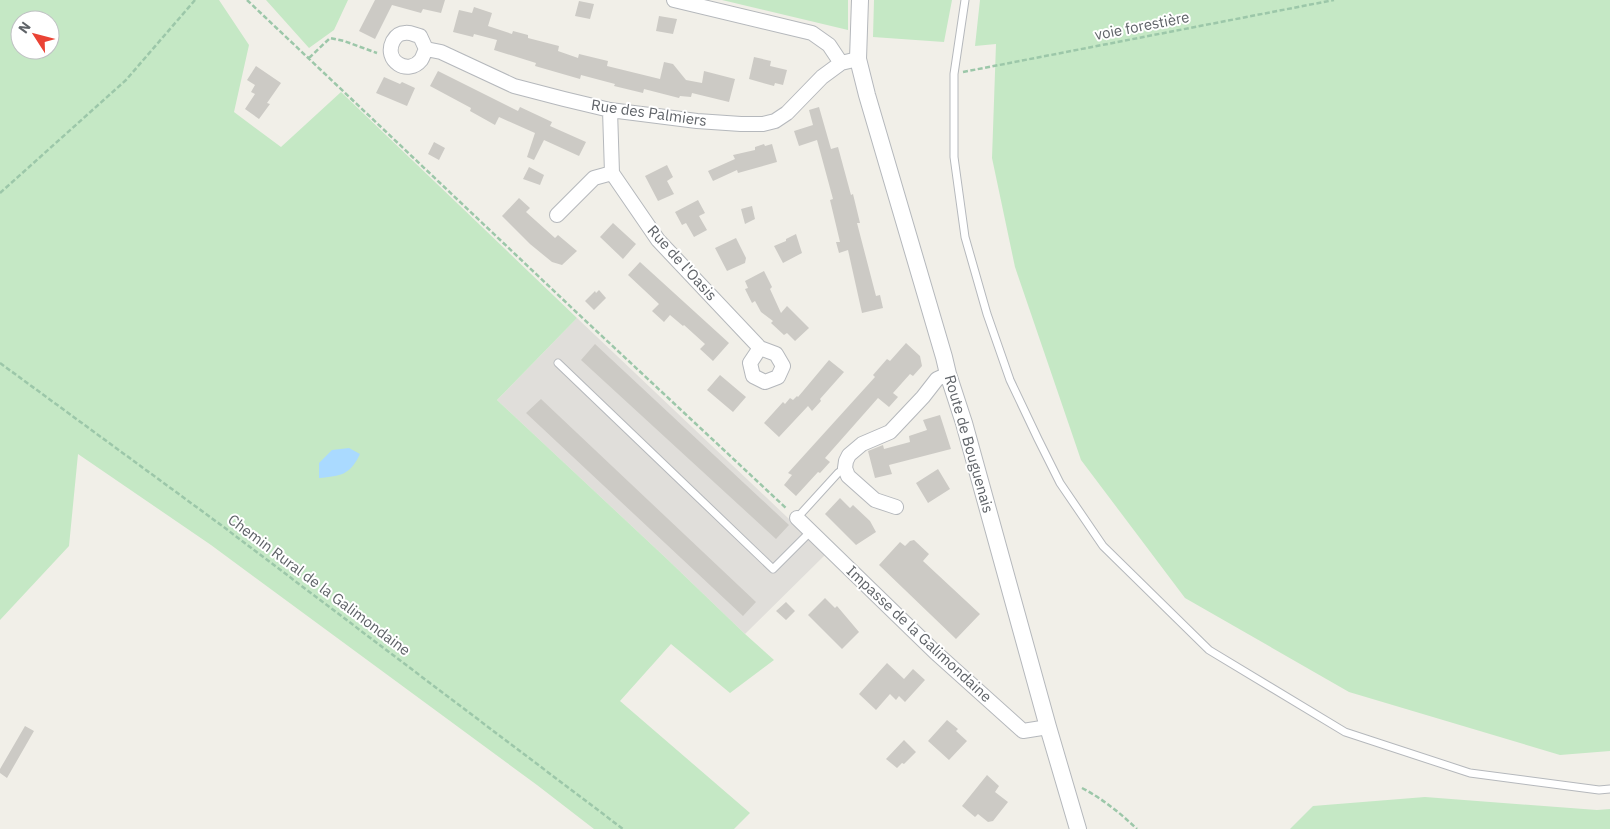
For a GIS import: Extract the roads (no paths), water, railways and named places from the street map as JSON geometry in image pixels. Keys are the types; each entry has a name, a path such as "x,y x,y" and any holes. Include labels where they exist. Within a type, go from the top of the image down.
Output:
{"street":[{"path":"674,0 812,34 829,45 840,63"},
{"name":"Route de Bouguenais","path":"860,0 858,59 948,374 964,423 1078,829"},
{"name":"Rue des Palmiers","path":"407,32 420,36 426,49 420,61 409,66 399,65 392,58 390,46 396,37 401,33 407,32"},
{"name":"Rue des Palmiers","path":"426,49 441,52 514,86 610,110 697,121 763,124 775,121 787,113 822,77 840,63 858,59"},
{"path":"557,216 594,178 612,173 610,110"},
{"name":"Rue de l'Oasis","path":"612,173 658,240 760,348"},
{"path":"896,507 875,500 848,476 845,468 846,461 862,444 890,432 937,379 948,374"},
{"name":"Impasse de la Galimondaine","path":"797,518 934,652 1023,731 1048,727"}],"lane":[{"path":"965,0 954,74 954,157 965,237 987,314 1010,380 1060,482 1104,546 1210,650 1345,732 1470,773 1599,790 1610,789"},
{"path":"558,363 773,569 810,531"},
{"path":"797,518 838,473 845,468"}],"water":[{"path":"349,448 360,454 348,470 339,475 319,478 319,463 332,450"}]}
